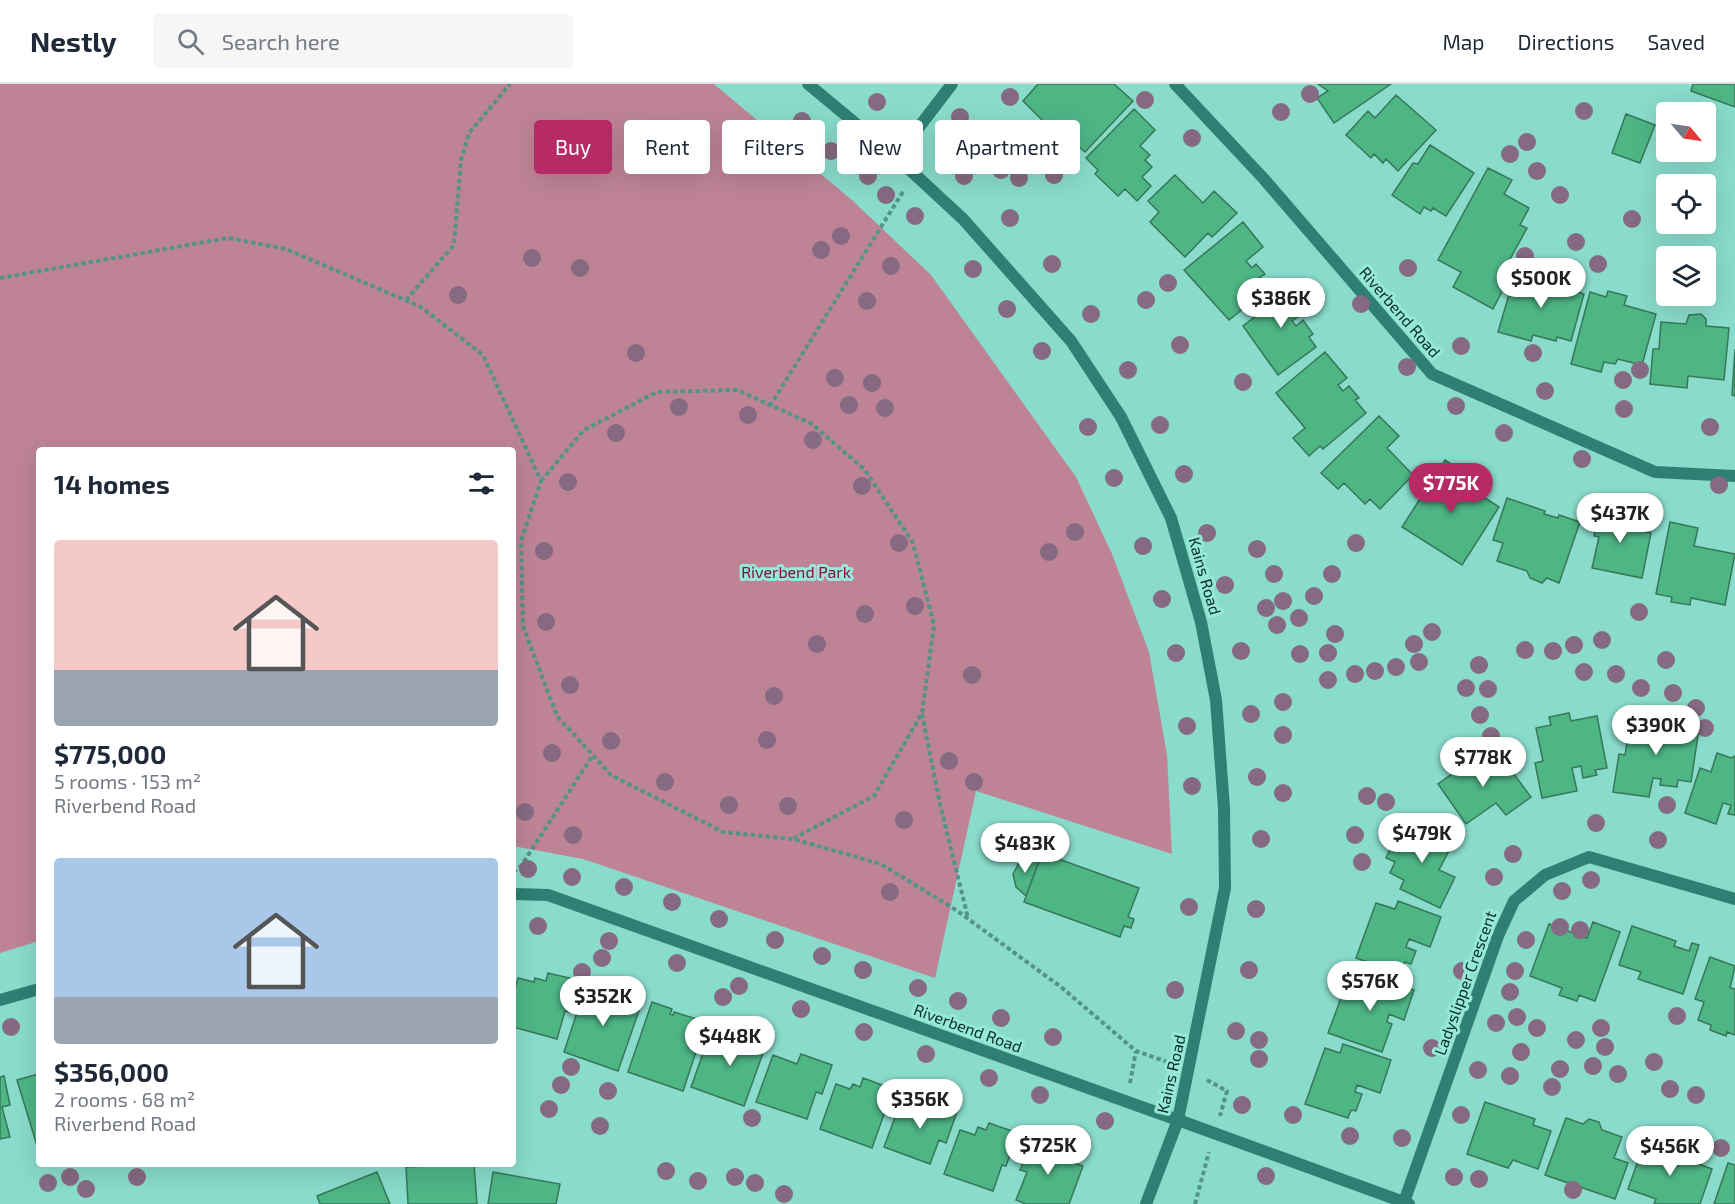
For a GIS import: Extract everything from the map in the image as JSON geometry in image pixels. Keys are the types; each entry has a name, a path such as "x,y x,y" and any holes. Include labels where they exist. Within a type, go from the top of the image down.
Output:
{"street":[{"name":"Kains Road","path":"808,84 851,120"},
{"path":"923,122 952,84"},
{"name":"Riverbend Road","path":"1175,84 1264,179 1432,374 1655,472 1735,476"},
{"name":"Kains Road","path":"915,175 963,219 1071,341 1121,417 1171,518 1201,622 1216,700 1224,808 1225,888 1178,1120 1146,1204"},
{"name":"Ladyslipper Crescent","path":"1407,1203 1498,936 1514,901 1545,875 1589,857 1735,899"},
{"name":"Riverbend Road","path":"516,894 548,895 1407,1203"},
{"path":"0,1000 36,990"}],"path":[{"path":"406,300 454,245 460,160 469,133 510,84"},
{"path":"770,406 896,201 915,175"},
{"path":"0,278 228,238 286,249 421,306 483,355 541,481"},
{"path":"968,919 940,804 922,713 934,625 913,543 865,470 812,424 737,390 657,392 584,430 541,481 521,541 524,626 557,716 611,775 723,832 794,839 880,864 968,919 1061,987 1136,1052 1127,1102"},
{"path":"794,839 874,796 922,713"},
{"path":"516,870 521,866 593,755"},
{"path":"1196,1204 1214,1134"}],"green space":[{"name":"Riverbend Park","path":"0,84 714,84 757,120 722,120 722,174 821,174 931,275 1076,477 1112,554 1149,652 1167,755 1172,854 976,791 935,978 583,859 516,847 516,447 36,447 36,942 0,953"}],"building":[{"path":"1038,84 1114,84 1133,101 1085,152 1080,148 1080,120 1042,120 1023,101"},
{"path":"1318,84 1391,84 1334,123 1317,98 1328,91"},
{"path":"1693,84 1735,84 1735,107 1691,91"},
{"path":"1396,95 1436,130 1398,171 1386,159 1383,163 1374,154 1371,158 1346,135 1368,111 1375,118"},
{"path":"1134,109 1155,130 1140,146 1150,155 1145,160 1152,167 1142,177 1151,186 1137,201 1125,189 1118,196 1095,174 1098,170 1086,158"},
{"path":"1626,114 1655,125 1640,163 1612,153"},
{"path":"1430,145 1474,173 1446,216 1433,208 1431,211 1424,207 1420,214 1392,195 1413,163 1418,164"},
{"path":"1488,168 1512,180 1504,194 1529,208 1520,225 1527,228 1502,274 1509,278 1493,309 1453,287 1461,272 1438,260"},
{"path":"1175,175 1203,203 1214,191 1237,213 1212,237 1208,233 1185,257 1150,222 1159,212 1148,201"},
{"path":"1243,222 1263,247 1246,261 1252,268 1256,264 1265,274 1259,278 1268,289 1229,320 1184,270"},
{"path":"1544,272 1567,279 1565,288 1584,294 1571,341 1557,337 1556,341 1533,335 1531,341 1498,332 1515,274 1541,282"},
{"path":"1292,281 1310,308 1292,321 1296,326 1303,320 1313,334 1309,337 1316,347 1278,375 1243,326 1257,315 1253,309"},
{"path":"1608,291 1627,296 1624,305 1656,314 1642,365 1618,359 1615,364 1604,362 1601,372 1571,364 1590,292 1606,297"},
{"path":"1701,314 1706,319 1706,326 1729,328 1724,380 1688,376 1687,388 1650,384 1653,349 1659,349 1661,322 1686,324 1689,315"},
{"path":"1735,349 1735,396 1732,395"},
{"path":"1325,352 1347,378 1338,385 1343,391 1349,386 1359,398 1355,400 1366,413 1323,449 1320,446 1309,456 1293,438 1305,428 1276,393"},
{"path":"1379,416 1399,436 1387,448 1413,475 1380,509 1370,499 1365,504 1344,483 1338,489 1321,473"},
{"path":"1445,460 1468,475 1462,483 1499,507 1462,565 1402,527"},
{"path":"1507,498 1545,511 1544,514 1558,518 1559,515 1580,522 1559,583 1547,578 1542,583 1530,578 1527,571 1497,561 1503,543 1493,540"},
{"path":"1600,506 1628,512 1626,523 1638,525 1637,530 1651,533 1642,578 1592,568 1599,537 1594,536"},
{"path":"1670,522 1698,528 1694,546 1735,554 1725,605 1691,598 1690,605 1671,602 1672,597 1656,594"},
{"path":"1569,713 1571,721 1597,716 1607,768 1595,770 1597,775 1583,778 1581,766 1572,768 1577,791 1542,798 1535,763 1543,761 1536,728 1551,725 1549,717"},
{"path":"1647,715 1667,718 1667,724 1699,729 1691,782 1678,780 1677,787 1660,785 1661,779 1653,778 1649,797 1613,792 1619,754 1625,755 1631,718 1647,721"},
{"path":"1488,748 1502,768 1507,765 1531,797 1506,815 1496,803 1466,824 1438,784"},
{"path":"1717,753 1731,758 1735,756 1735,815 1728,814 1731,805 1723,803 1716,824 1685,813 1700,768 1711,772"},
{"path":"1412,820 1454,841 1439,870 1455,877 1440,908 1400,889 1404,880 1390,873 1395,862 1386,858 1395,839 1402,842"},
{"path":"1042,853 1139,888 1128,917 1134,919 1131,928 1124,926 1120,937 1024,902"},
{"path":"1033,856 1040,858 1026,896 1016,887 1013,874 1020,861"},
{"path":"1398,901 1441,917 1430,947 1409,939 1406,947 1416,951 1411,964 1405,962 1401,974 1356,958 1376,903 1395,909"},
{"path":"1593,922 1620,932 1595,1001 1579,995 1577,1001 1559,995 1562,988 1530,976 1549,924 1587,938"},
{"path":"1632,926 1676,941 1674,946 1689,951 1692,943 1699,945 1683,994 1638,979 1641,972 1619,965"},
{"path":"1710,957 1735,966 1730,988 1735,989 1735,1035 1727,1032 1726,1036 1710,1030 1711,1025 1698,1020 1704,1002 1695,999"},
{"path":"548,973 578,980 570,1012 565,1011 557,1039 516,1028 518,978 534,982 535,978 546,981"},
{"path":"1367,974 1414,990 1404,1020 1389,1014 1387,1022 1392,1024 1382,1052 1328,1033 1347,982 1363,987"},
{"path":"587,982 607,989 606,993 611,992 642,1002 618,1071 564,1052"},
{"path":"652,1002 672,1009 670,1014 673,1015 674,1012 706,1022 683,1091 628,1072"},
{"path":"736,1031 767,1042 744,1106 691,1087 709,1037 722,1042 724,1038 732,1041"},
{"path":"1343,1044 1391,1060 1380,1093 1357,1085 1355,1092 1362,1094 1356,1111 1351,1110 1348,1118 1305,1104 1325,1048 1340,1053"},
{"path":"801,1054 832,1065 822,1094 816,1092 807,1119 756,1102 773,1055 797,1064"},
{"path":"36,1075 36,1142 17,1080"},
{"path":"4,1076 10,1105 2,1107 10,1137 0,1139 0,1077"},
{"path":"863,1078 893,1089 872,1148 820,1129 836,1084 850,1089 853,1084 860,1087"},
{"path":"901,1101 924,1109 928,1101 957,1112 946,1143 939,1140 930,1164 884,1147"},
{"path":"1485,1102 1535,1119 1533,1125 1551,1131 1538,1169 1513,1160 1508,1168 1467,1154"},
{"path":"1566,1118 1583,1124 1589,1119 1599,1122 1602,1130 1622,1137 1614,1158 1628,1163 1615,1199 1545,1175"},
{"path":"989,1123 1018,1133 1006,1166 1002,1165 993,1191 944,1174 960,1130 975,1135 978,1127 986,1130"},
{"path":"1032,1139 1061,1150 1059,1158 1083,1166 1069,1204 1026,1204 1016,1200 1027,1172 1020,1170"},
{"path":"1644,1144 1658,1149 1659,1144 1693,1156 1691,1161 1712,1169 1700,1204 1654,1204 1656,1199 1628,1189"},
{"path":"1728,1163 1735,1165 1735,1204 1714,1204"},
{"path":"406,1167 474,1167 477,1204 408,1204"},
{"path":"377,1172 390,1204 320,1204 317,1196"},
{"path":"493,1172 560,1184 556,1204 488,1204"}]}
